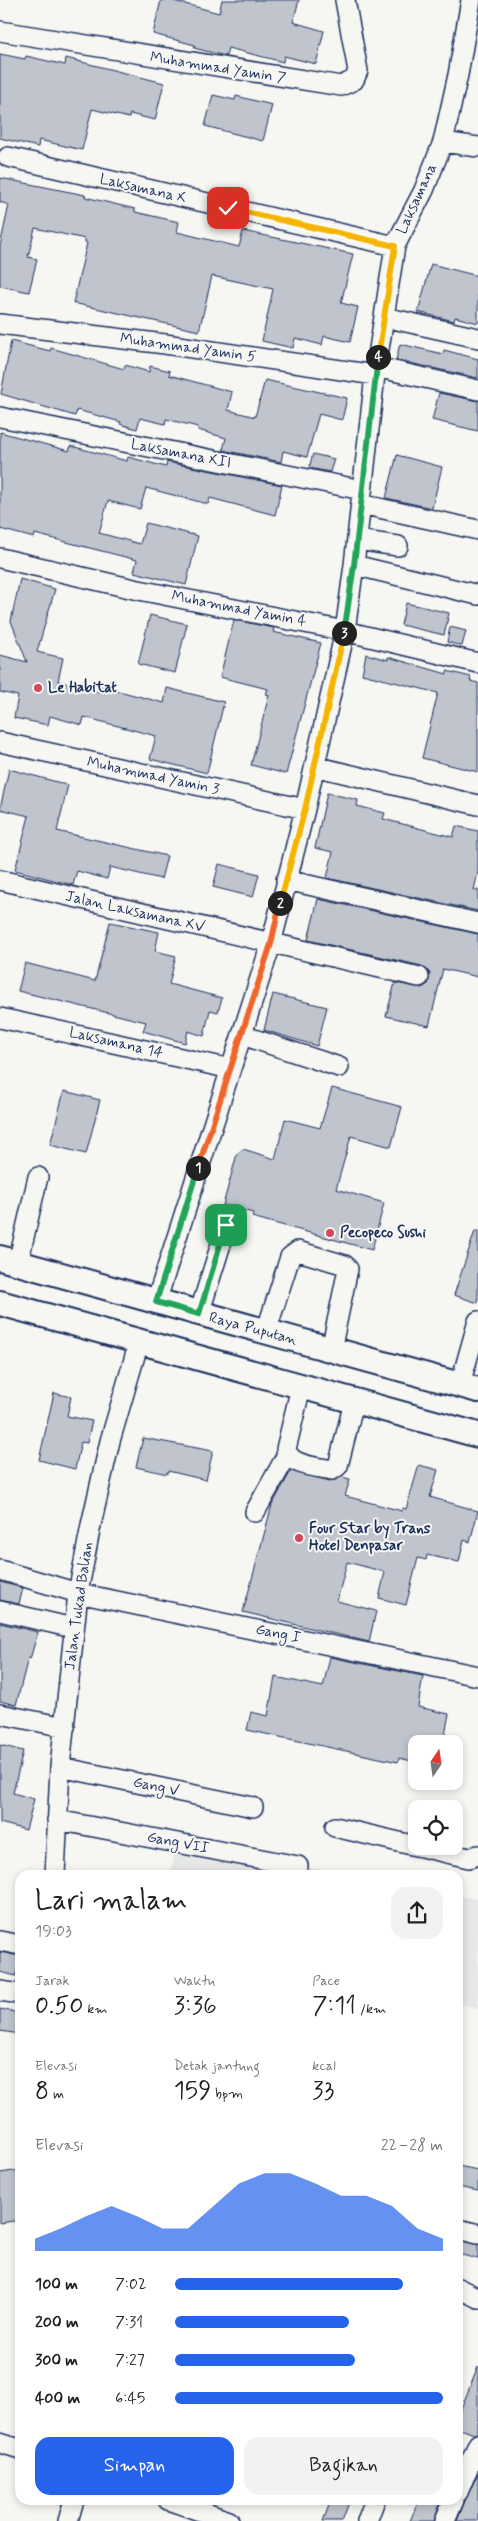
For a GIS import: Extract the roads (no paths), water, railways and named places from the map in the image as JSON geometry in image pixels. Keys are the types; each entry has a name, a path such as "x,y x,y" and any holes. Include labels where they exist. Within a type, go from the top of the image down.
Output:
{"main road":[{"name":"Raya Puputan","path":"9,1261 469,1388"},
{"path":"0,1303 478,1435"}],"street":[{"name":"Muhammad Yamin 7","path":"0,31 341,86 354,80 358,71 344,0"},
{"name":"Laksamana","path":"156,1302 271,944 305,809 345,630 376,371 395,246 424,190 443,142 458,75 471,0"},
{"path":"443,142 478,147"},
{"name":"Laksamana X","path":"8,157 395,246"},
{"path":"384,316 478,338"},
{"name":"Muhammad Yamin 5","path":"0,324 376,371 478,390"},
{"name":"Laksamana XII","path":"0,417 361,497 478,530"},
{"path":"357,540 398,546"},
{"name":"Muhammad Yamin 4","path":"0,558 134,589 345,630 478,664"},
{"path":"354,565 478,595"},
{"name":"Muhammad Yamin 3","path":"0,742 305,809"},
{"path":"314,766 478,805"},
{"name":"Jalan Laksamana XV","path":"0,880 419,977"},
{"path":"286,880 478,923"},
{"name":"Laksamana 14","path":"0,1018 231,1069"},
{"path":"242,1036 339,1067"},
{"path":"9,1261 38,1177"},
{"path":"199,1314 226,1225"},
{"path":"266,1332 290,1257 298,1251 345,1266 348,1269 349,1273 332,1350"},
{"path":"469,1388 478,1321"},
{"name":"Jalan Tukad Balian","path":"55,1870 60,1767 78,1593 110,1441 139,1342"},
{"path":"301,1387 286,1449 287,1455 292,1460 332,1470 338,1466 354,1402"},
{"path":"255,1512 287,1455"},
{"name":"Gang I","path":"0,1570 78,1593 478,1676"},
{"path":"0,1611 73,1628"},
{"path":"0,1714 65,1727"},
{"name":"Gang V","path":"60,1767 253,1807"},
{"name":"Gang VII","path":"57,1820 298,1866"},
{"path":"335,1827 408,1844"},
{"path":"456,1855 469,1858 478,1855"},
{"path":"0,1940 15,1944"},
{"path":"0,1991 15,1993"},
{"path":"463,2230 478,2234"},
{"path":"463,2290 478,2298"},
{"path":"0,2443 15,2448"},
{"path":"463,2480 478,2444"},
{"path":"68,2521 73,2505"},
{"path":"178,2505 201,2516 230,2521"},
{"path":"367,2521 373,2505"},
{"path":"445,2521 452,2505"}],"place":[{"name":"Le Habitat","path":"38,688"},
{"name":"Pecopeco Sushi","path":"330,1233"},
{"name":"Four Star by Trans Hotel Denpasar","path":"299,1538"}]}
